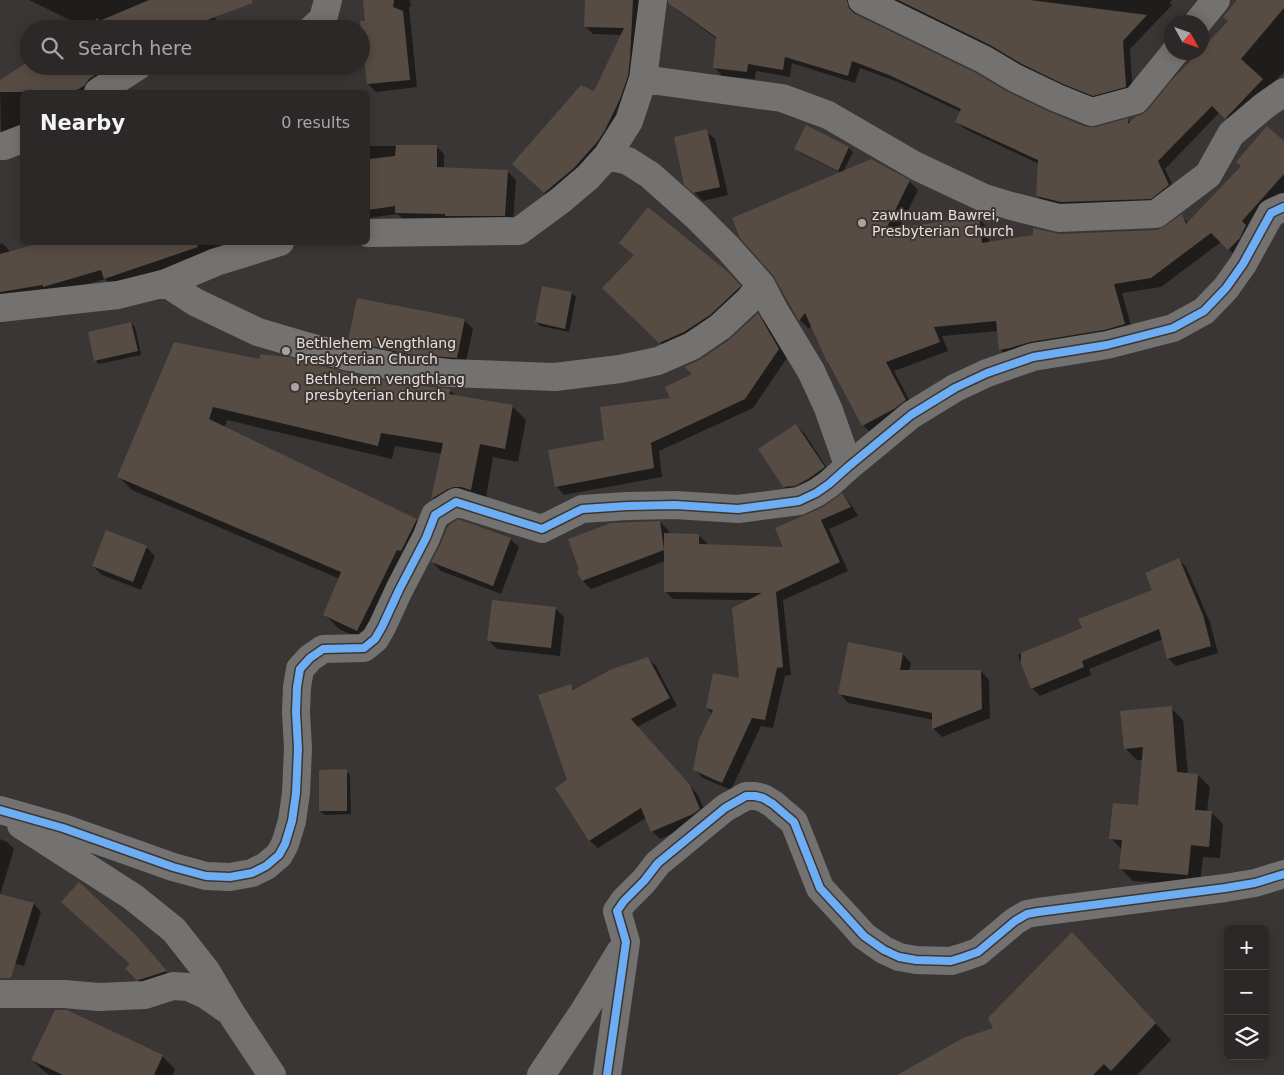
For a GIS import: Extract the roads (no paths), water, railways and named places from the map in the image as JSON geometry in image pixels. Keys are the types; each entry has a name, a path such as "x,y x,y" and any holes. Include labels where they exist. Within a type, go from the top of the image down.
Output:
{"street":[{"path":"322,20 328,0"},
{"path":"370,233 519,231 561,200 588,177 607,156 629,121 643,79 652,0"},
{"path":"862,0 983,59 1015,78 1056,98 1092,112 1136,100 1168,60"},
{"path":"1204,15 1216,0"},
{"path":"101,90 124,75"},
{"path":"643,79 782,98 828,116 916,166 982,197 1059,218 1156,214 1208,174 1231,134 1284,92"},
{"path":"0,146 20,140"},
{"path":"607,156 628,161 650,175 715,235 761,285 811,371 828,408 848,467"},
{"path":"0,811 63,828 173,867 206,876 230,877 252,873 266,866 279,855 285,844 292,821 296,793 298,749 296,712 300,669 310,658 323,650 364,648 375,639 426,538 435,515 456,502 542,529 582,509 675,505 738,509 799,501 830,484 912,415 955,388 986,372 1032,357 1106,345 1173,328 1204,311 1226,288 1243,264 1271,213 1284,207"},
{"path":"0,308 118,295 166,283 216,262 270,245"},
{"path":"166,283 195,302 258,332 302,346 406,369 450,373 555,377 620,370 658,362 692,346 720,327 750,300 761,285"},
{"path":"607,1075 626,942 617,911 658,863 726,808 746,796 764,798 794,822 820,888 864,936 884,950 899,957 916,960 950,961 978,952 1015,921 1028,914 1226,888 1256,883 1284,874"},
{"path":"0,811 133,897 174,930 207,972 231,1013 272,1075"},
{"path":"541,1075 584,1011 626,942"},
{"path":"0,994 64,994 99,998 145,995 173,986 188,987 206,995 231,1013"}],"place":[{"name":"zawlnuam Bawrei, Presbyterian Church","path":"862,223"},
{"name":"Bethlehem Vengthlang Presbyterian Church","path":"286,351"},
{"name":"Bethlehem vengthlang presbyterian church","path":"295,387"}]}
